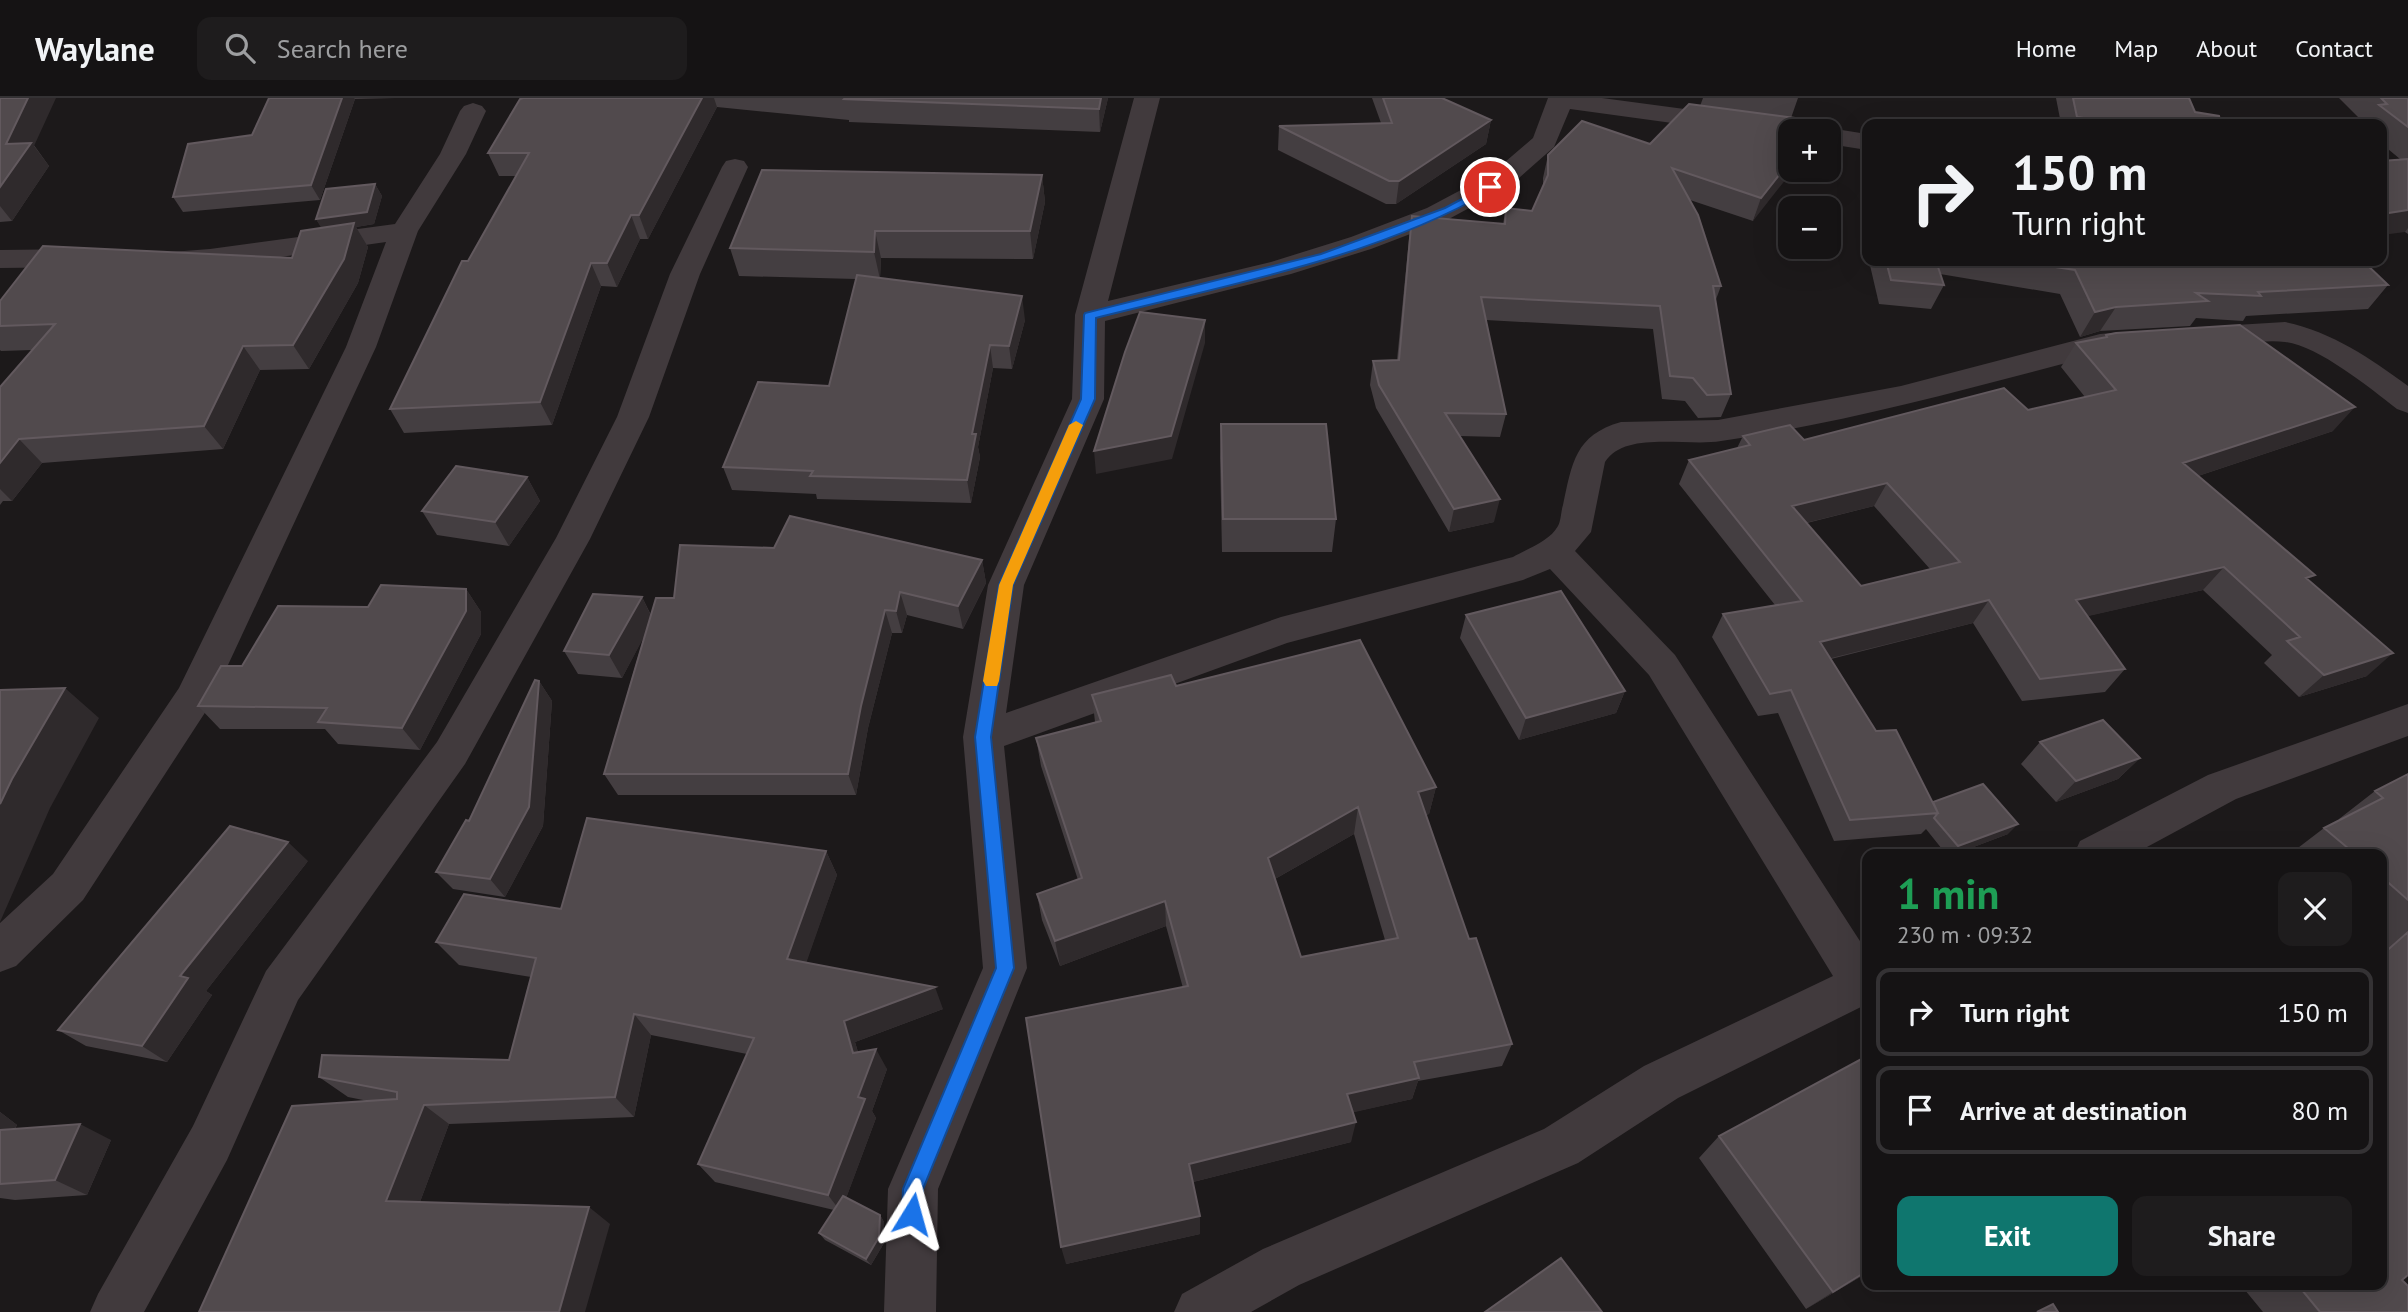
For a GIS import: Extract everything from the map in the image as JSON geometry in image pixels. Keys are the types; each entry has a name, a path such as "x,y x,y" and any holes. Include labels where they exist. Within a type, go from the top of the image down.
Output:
{"street":[{"path":"910,1312 913,1189 1005,968 983,737 1006,585 1088,399 1090,315 1147,98"},
{"path":"1090,315 1326,256 1449,211 1511,175 1554,129 1561,99 1778,129"},
{"path":"0,951 68,887 194,697 361,347 404,231 453,154 473,111"},
{"path":"1841,138 1862,141"},
{"path":"116,1312 210,1143 282,986 451,753 573,538 633,417 685,274 735,167"},
{"path":"155,258 211,258 404,231"},
{"path":"0,259 113,258"},
{"path":"983,737 1281,631 1523,567 1554,551 1574,532 1589,461 1600,444 1621,433 1718,431 1901,396 2101,344 2287,332 2331,349 2380,379 2408,402"},
{"path":"1554,551 1662,665 1862,979"},
{"path":"2104,849 2222,787 2408,720"},
{"path":"1200,1312 1281,1267 1561,1146 1661,1082 1862,985"}],"building":[{"path":"0,98 28,98 6,144 31,143 0,187"},
{"path":"269,98 342,98 311,185 173,197 188,144 252,135"},
{"path":"523,98 702,98 639,215 631,215 607,263 591,263 540,402 390,409 462,261 468,261 529,153 488,153"},
{"path":"845,98 1101,98 1099,109"},
{"path":"1383,98 1442,98 1491,120 1399,181 1389,181 1279,126 1392,123"},
{"path":"2073,98 2189,98 2195,112 2219,116 2220,119 2090,119 2077,117"},
{"path":"2381,98 2408,98 2408,127 2379,105 2387,104"},
{"path":"1689,104 1796,118 1778,119 1778,176 1761,198 1672,168 1698,215 1721,286 1713,286 1731,394 1707,395 1693,378 1670,376 1660,306 1481,297 1506,414 1445,413 1500,499 1454,509 1379,385 1373,361 1399,360 1412,216 1505,224 1506,208 1532,211 1548,175 1548,155 1582,121 1650,144"},
{"path":"2408,159 2408,210 2387,213 2387,161"},
{"path":"762,170 1042,175 1030,231 875,231 874,252 730,248"},
{"path":"375,184 367,212 316,219 326,189"},
{"path":"354,223 344,259 293,345 243,346 204,426 19,439 0,463 0,387 55,324 0,326 0,301 43,246 292,258 301,231"},
{"path":"1887,266 1938,266 1944,285 1891,280"},
{"path":"2049,266 2368,266 2388,285 2258,292 2261,296 2196,293 2208,301 2116,307 2095,312 2075,270"},
{"path":"857,275 1022,296 1009,346 990,345 972,434 976,434 967,480 810,476 813,471 723,467 758,382 829,386"},
{"path":"1140,312 1205,320 1171,436 1094,451 1125,352"},
{"path":"2240,325 2355,407 2183,463 2315,575 2306,578 2393,653 2324,675 2287,641 2300,637 2224,567 2076,600 2125,669 2040,679 1989,600 1820,642 1876,731 1896,730 1938,813 1850,820 1791,690 1770,694 1723,614 1802,601 1689,460 1750,445 1743,436 1790,425 1804,440 2004,388 2028,410 2116,390 2076,343 2116,333","holes":["1887,483 1960,562 1861,586 1792,506"]},
{"path":"1221,424 1326,424 1336,519 1223,519"},
{"path":"456,466 527,477 495,522 422,511"},
{"path":"790,516 982,560 958,606 900,592 896,611 885,610 861,706 848,774 604,774 656,598 674,598 680,545 774,548"},
{"path":"381,585 466,589 466,611 402,728 318,722 327,708 198,706 221,666 242,666 278,606 368,607"},
{"path":"1561,591 1625,691 1526,718 1466,615"},
{"path":"593,594 642,597 609,655 564,651"},
{"path":"1360,640 1436,787 1418,792 1469,939 1476,938 1512,1044 1414,1062 1419,1078 1347,1094 1356,1122 1189,1164 1200,1216 1061,1247 1026,1018 1188,986 1165,901 1055,941 1037,894 1082,878 1036,738 1101,721 1092,695 1171,675 1176,686","holes":["1358,807 1398,938 1301,957 1268,858"]},
{"path":"535,680 539,681 529,807 490,879 436,872 466,820 469,821"},
{"path":"65,688 12,779 0,804 0,690"},
{"path":"2103,720 2140,758 2076,781 2040,742"},
{"path":"2408,774 2408,900 2387,881 2387,849 2349,849 2324,828 2383,798 2375,791"},
{"path":"1983,784 2018,824 1958,846 1934,818 1938,813 1933,802"},
{"path":"587,818 826,851 787,959 935,987 844,1021 853,1053 876,1049 858,1097 865,1099 828,1195 698,1164 754,1038 634,1014 615,1097 424,1105 386,1201 589,1207 559,1312 199,1312 292,1106 397,1099 397,1092 319,1077 322,1055 509,1060 536,958 436,942 464,894 561,909"},
{"path":"230,826 288,842 180,976 188,978 142,1046 58,1030"},
{"path":"2408,932 2408,1275 2402,1280 2408,1286 2408,1312 2320,1312 2302,1290 2387,1290 2387,951"},
{"path":"1862,1059 1862,1274 1833,1292 1719,1136"},
{"path":"80,1124 55,1180 0,1184 0,1130"},
{"path":"843,1196 880,1215 879,1237 866,1259 819,1233"},
{"path":"1561,1258 1602,1312 1485,1312"},
{"path":"2053,1304 2058,1312 2037,1312"}],"slow traffic":[{"path":"991,681 1006,585 1076,425"}],"route":[{"path":"912,1214 913,1189 1005,968 983,737 1006,585 1088,399 1090,315 1326,256 1449,211 1490,187"}]}
